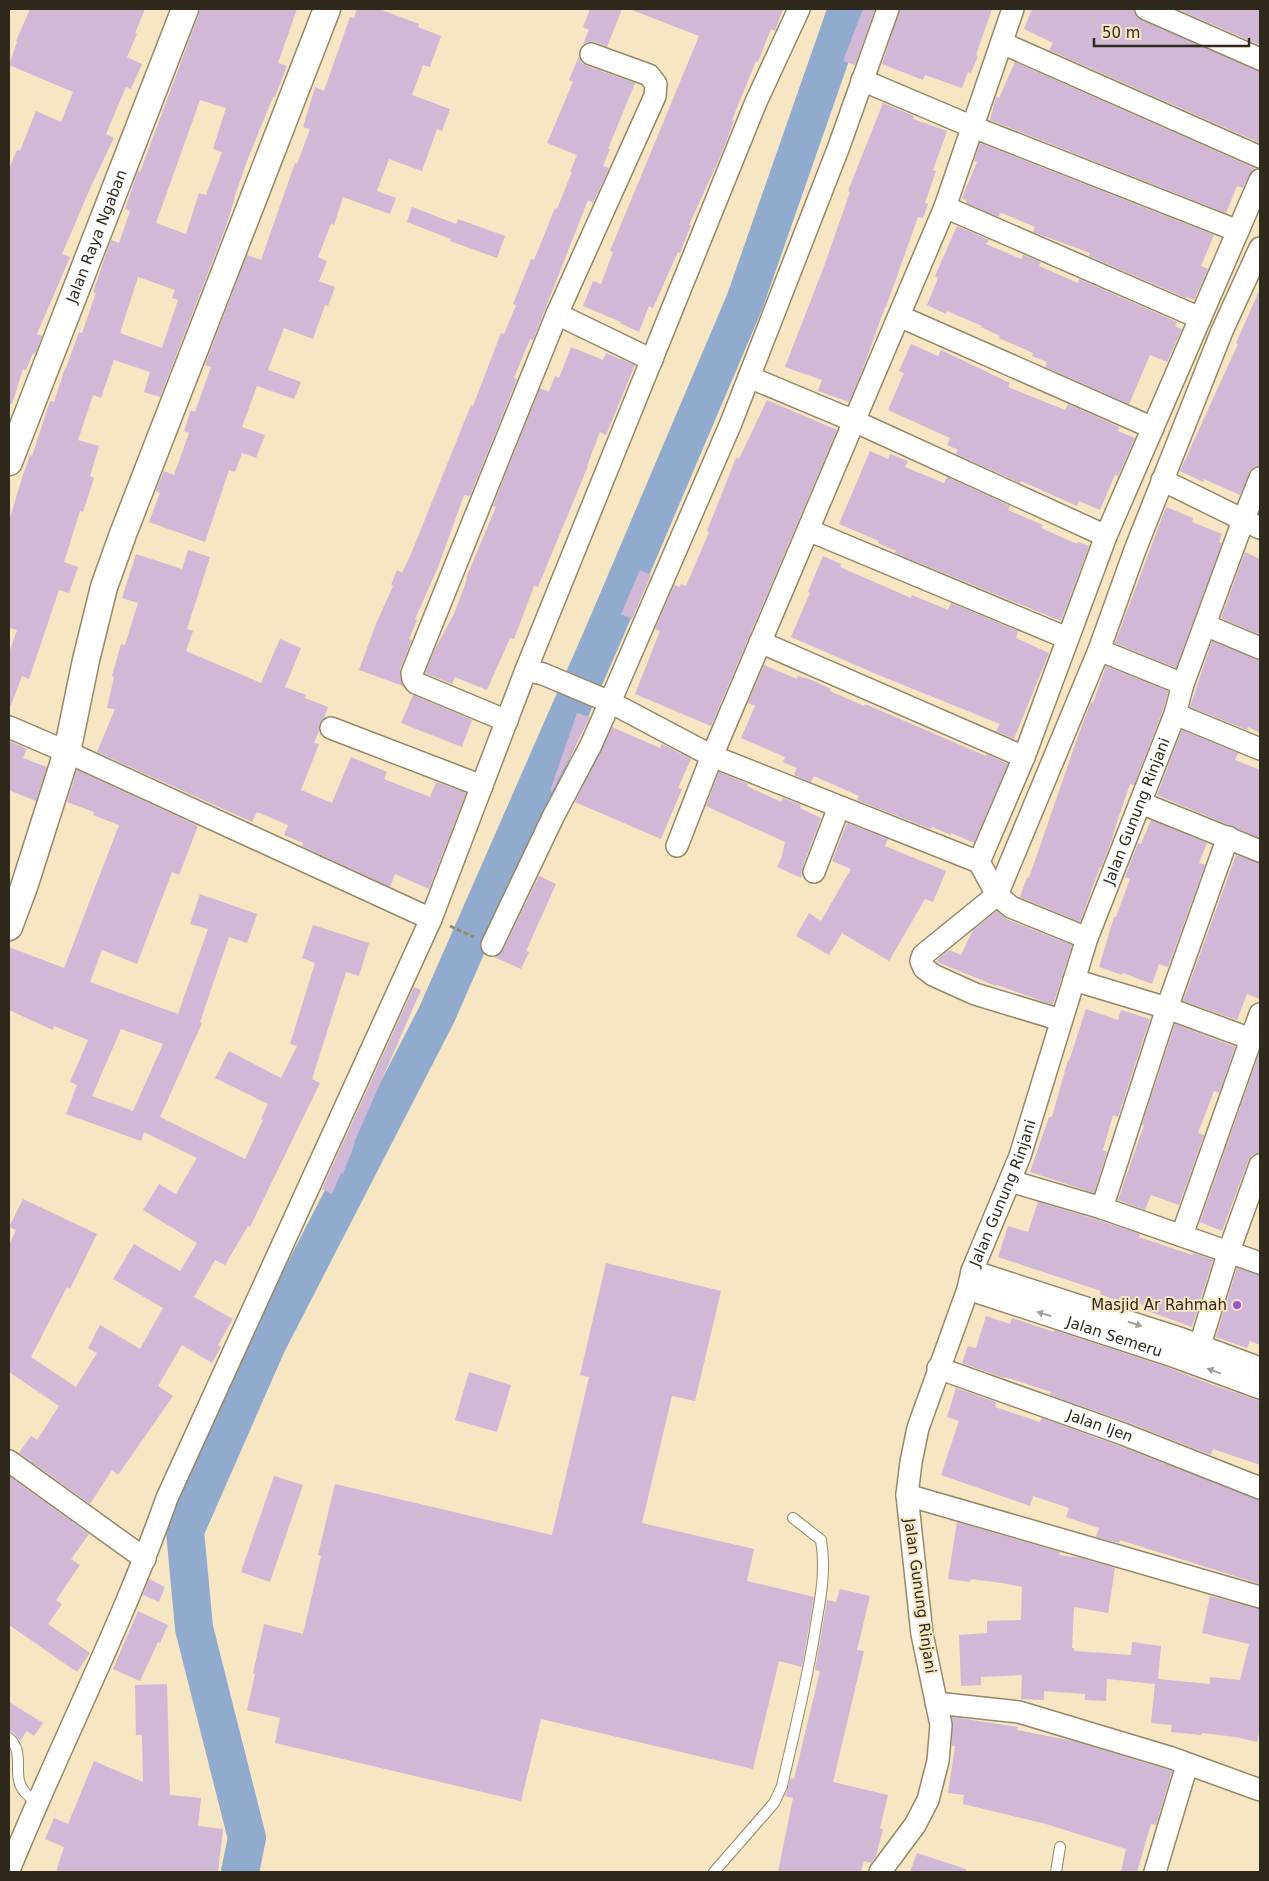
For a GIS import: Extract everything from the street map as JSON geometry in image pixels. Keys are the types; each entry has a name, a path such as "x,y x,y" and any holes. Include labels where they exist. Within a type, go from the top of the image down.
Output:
{"street":[{"name":"Jalan Raya Ngaban","path":"9,462 185,9"},
{"path":"9,927 24,887 67,752 86,660 100,605 120,543 327,9"},
{"path":"9,1870 36,1802 145,1559 167,1498 431,919 507,721 535,672 652,360 756,102 799,9"},
{"path":"484,942 591,745 610,702 749,377 838,149 888,9"},
{"path":"677,846 712,756 945,207 1014,9"},
{"path":"1146,9 1260,59"},
{"path":"1002,43 1260,156"},
{"path":"507,721 416,683 412,673 557,314 655,96 656,84 649,75 591,54"},
{"path":"862,80 1234,240 1259,254 1222,331 1134,550 1099,650 997,895 923,955 921,961 924,968 932,975 975,994 1061,1020"},
{"path":"979,862 1024,757 1106,536 1260,180"},
{"path":"945,207 1200,318"},
{"path":"557,314 652,360"},
{"path":"899,316 1153,428"},
{"path":"749,377 854,421 1106,536"},
{"name":"Jalan Gunung Rinjani","path":"880,1872 915,1825 928,1800 938,1760 941,1725 922,1634 907,1495 918,1428 970,1280 1020,1156 1087,938 1175,714 1205,625 1252,524 1260,478"},
{"path":"1162,480 1252,524"},
{"path":"808,530 1067,638"},
{"path":"1205,625 1260,648"},
{"path":"760,642 1024,757"},
{"path":"1099,650 1184,684"},
{"path":"535,672 587,691 712,756 979,862 997,895 1011,907 1087,938"},
{"path":"1175,714 1260,749"},
{"path":"9,727 431,919"},
{"path":"331,728 482,786"},
{"path":"1141,803 1260,851"},
{"path":"814,872 839,807"},
{"path":"1102,1208 1167,1008 1228,838"},
{"path":"1074,980 1167,1008 1251,1039"},
{"path":"1182,1235 1251,1071 1251,1039 1260,1014"},
{"path":"1200,1345 1229,1251 1260,1165"},
{"path":"1010,1181 1102,1208 1260,1263"},
{"name":"Jalan Semeru","path":"970,1280 1200,1345 1260,1368"},
{"name":"Jalan Semeru","path":"970,1280 1260,1388"},
{"name":"Jalan Ijen","path":"938,1368 1123,1434 1260,1488"},
{"path":"9,1461 145,1559"},
{"path":"907,1495 1260,1597"},
{"path":"936,1703 1019,1712 1172,1758 1260,1790"},
{"path":"1155,1872 1187,1765"}],"lane":[{"path":"714,1872 774,1803 782,1786 810,1661 823,1584 824,1557 821,1540 793,1518"},
{"path":"9,1738 18,1752 20,1782 23,1791 36,1802"},
{"path":"1056,1872 1060,1846"}],"path":[{"path":"452,927 484,942"}],"building":[{"path":"30,9 145,9 127,57 142,64 131,89 126,87 106,134 114,138 62,254 70,257 37,334 42,336 35,354 33,353 26,370 23,369 12,404 9,404 9,169 17,150 20,151 36,111 61,122 73,92 9,65 16,41"},
{"path":"200,9 297,9 278,63 287,66 247,161 225,229 160,397 144,392 150,372 114,360 101,398 93,395 78,440 99,446 90,476 94,478 83,512 80,511 64,562 78,567 69,593 59,590 29,679 22,676 11,705 9,705 9,653 17,630 9,628 9,521 22,478 30,455 32,456 50,401 54,402 79,332 82,333 96,293 93,292 111,240 119,243 130,211 125,209 138,171 140,172","holes":["200,100 226,108 213,149 222,152 206,195 199,193 186,234 156,223","138,277 175,290 172,298 178,300 162,348 120,333"]},
{"path":"357,9 379,9 419,24 418,27 441,36 430,67 423,65 412,95 450,109 442,131 437,129 422,171 389,159 377,191 396,198 390,214 343,197 334,225 331,224 318,257 327,261 319,281 335,287 328,306 325,305 313,339 284,328 268,370 301,382 294,399 257,386 242,427 265,435 256,458 242,453 235,472 229,470 205,542 149,522 160,493 156,491 164,471 174,475 189,433 184,431 191,410 195,412 211,367 205,365 247,255 261,260 295,163 297,164 310,129 303,127 315,87 324,91 350,17 354,18"},
{"path":"590,9 622,9 607,47 595,42 583,44 589,30 583,27"},
{"path":"632,9 783,9 775,31 771,29 758,62 756,61 732,120 734,121 721,155 689,225 691,225 680,253 678,252 653,308 649,306 639,332 583,306 593,281 601,284 613,252 610,251 699,36"},
{"path":"863,9 875,9 855,65 843,61"},
{"path":"900,9 992,9 976,55 978,56 971,73 968,72 962,88 925,75 923,80 882,64"},
{"path":"1032,9 1134,9 1136,16 1141,20 1260,71 1260,143 1049,50 1053,43 1024,29"},
{"path":"1177,9 1260,9 1260,45"},
{"path":"579,56 581,62 587,66 635,83 608,149 610,149 603,166 609,168 593,203 588,200 533,340 530,339 514,378 517,379 470,496 464,495 438,567 415,619 417,620 409,639 412,640 400,669 403,686 359,670 376,624 393,586 391,585 397,570 402,573 411,554 471,405 473,406 501,333 504,334 516,305 513,304 531,259 534,260 572,172 570,172 577,155 547,143 573,82 569,80"},
{"path":"1015,62 1254,169 1243,188 1237,186 1226,213 990,120 996,97 999,98"},
{"path":"883,103 914,116 913,119 947,131 933,170 936,171 925,203 928,204 923,218 918,217 849,402 818,391 822,380 785,367 826,261 850,192 848,191"},
{"path":"980,143 1214,235 1201,266 1208,269 1194,300 1089,256 1090,253 1033,232 1035,227 1002,213 998,217 966,203 967,201 962,198 977,162 974,161"},
{"path":"412,207 456,224 458,219 505,236 497,258 450,241 451,239 407,222"},
{"path":"957,226 989,240 986,244 1021,259 1023,255 1041,262 1039,266 1078,283 1079,279 1177,322 1175,326 1182,329 1167,362 1150,355 1129,404 1045,367 1047,362 1032,356 1033,353 999,338 1000,336 982,326 947,311 946,314 927,305 938,278 935,276"},
{"path":"1260,289 1260,466 1253,468 1249,473 1240,495 1204,479 1203,482 1180,471 1238,344 1236,343"},
{"path":"911,344 938,356 941,350 1010,383 1008,387 1065,410 1068,404 1119,427 1118,431 1135,438 1118,476 1115,475 1100,510 1079,501 1077,506 956,454 958,450 947,445 950,438 888,410 904,373 899,371"},
{"path":"571,347 603,360 606,353 635,365 606,435 600,432 538,587 534,586 514,639 510,638 487,690 455,677 452,684 425,673 435,649 454,614 466,578 496,507 493,506 540,388 549,392 555,376 559,378"},
{"path":"767,400 837,430 711,726 635,694 660,631 655,629 674,585 680,587 681,584 686,586 709,532 707,531 736,458 739,459"},
{"path":"870,451 888,459 890,454 908,461 905,467 944,483 947,477 1010,506 1008,510 1043,525 1041,528 1077,544 1078,542 1089,546 1061,621 895,553 896,551 878,543 879,541 839,524"},
{"path":"1166,507 1193,518 1192,522 1222,534 1219,542 1222,543 1176,668 1115,643"},
{"path":"188,550 210,557 187,629 193,631 186,651 261,683 280,639 301,648 285,687 306,695 305,698 328,707 324,718 319,724 319,731 314,743 319,744 301,790 332,803 351,757 387,772 384,779 430,797 436,782 466,793 429,889 395,874 390,887 302,846 303,843 284,835 288,825 257,812 252,822 97,752 115,709 107,708 114,677 112,676 121,644 125,645 138,603 122,598 136,554 182,569"},
{"path":"1245,552 1260,559 1260,635 1221,618"},
{"path":"823,556 841,564 840,567 911,598 912,595 948,610 951,603 1018,631 1016,638 1049,653 1014,739 996,731 1000,724 791,637 810,593 808,592"},
{"path":"640,570 651,575 632,619 621,614"},
{"path":"1212,641 1260,660 1260,733 1248,727 1247,730 1190,707"},
{"path":"764,665 797,679 798,676 812,680 831,689 830,691 864,706 865,704 1008,764 974,843 951,833 951,835 932,827 931,829 857,800 859,796 814,776 811,782 794,775 797,768 783,762 785,757 741,738 755,706 748,703"},
{"path":"1106,666 1168,691 1163,710 1134,785 1130,784 1114,834 1080,922 1020,897 1027,877 1029,878 1077,739 1091,702 1093,703"},
{"path":"413,695 472,720 462,747 401,723"},
{"path":"577,713 590,717 552,792 550,791"},
{"path":"612,727 660,748 662,744 691,759 678,788 682,789 661,839 575,802"},
{"path":"1182,730 1238,753 1235,760 1260,770 1260,838 1157,795"},
{"path":"9,741 27,749 23,758 47,767 36,801 9,790"},
{"path":"77,770 198,826 179,875 172,872 137,964 102,950 90,982 178,1014 208,929 190,924 200,894 257,914 247,943 229,937 200,1022 202,1023 160,1117 245,1159 263,1120 261,1119 268,1104 215,1078 229,1051 281,1078 297,1046 290,1044 315,963 302,958 313,925 369,943 359,976 346,972 312,1079 320,1083 250,1227 248,1226 225,1265 215,1260 194,1297 233,1319 218,1345 221,1347 212,1363 182,1345 158,1386 173,1396 118,1475 112,1470 90,1504 19,1453 31,1436 37,1440 59,1406 9,1372 9,1245 16,1230 9,1227 23,1199 97,1234 70,1289 67,1287 31,1357 76,1387 97,1353 88,1348 100,1325 140,1349 163,1308 113,1279 134,1244 180,1271 197,1243 143,1210 159,1184 176,1194 197,1158 144,1132 141,1141 66,1114 77,1085 70,1082 88,1040 54,1026 53,1030 9,1010 9,947 64,968 119,825 93,815 94,812 67,802","holes":["121,1029 163,1044 133,1111 92,1096"]},
{"path":"719,772 748,784 747,786 781,802 783,798 801,805 800,808 821,818 802,868 801,878 777,867 785,842 706,806"},
{"path":"1151,820 1207,843 1199,863 1205,865 1168,967 1159,964 1152,984 1123,973 1122,975 1099,967 1114,917 1116,917 1130,879 1125,877 1138,843 1141,844"},
{"path":"847,823 888,839 885,846 946,871 933,902 925,899 889,961 842,933 829,955 796,936 809,913 821,921 851,869 832,861"},
{"path":"1236,855 1260,863 1260,999 1247,994 1237,1020 1183,1001"},
{"path":"539,876 556,884 526,951 529,952 521,969 494,957 503,950"},
{"path":"997,911 1006,919 1072,945 1053,1005 996,986 937,962 949,950 961,955 973,930"},
{"path":"414,987 421,990 354,1143 343,1174 341,1173 332,1194 322,1189"},
{"path":"1086,1009 1118,1020 1121,1010 1150,1019 1118,1117 1113,1115 1103,1150 1107,1152 1094,1193 1030,1172 1049,1117 1052,1117 1068,1060"},
{"path":"1175,1024 1235,1047 1219,1093 1214,1091 1198,1133 1204,1135 1179,1205 1151,1195 1145,1210 1118,1200 1144,1125 1142,1125"},
{"path":"1260,1051 1260,1147 1258,1153 1252,1155 1248,1161 1222,1231 1200,1222"},
{"path":"1038,1202 1140,1234 1139,1237 1192,1255 1193,1253 1213,1260 1192,1327 1148,1311 1149,1307 1120,1297 1118,1301 1100,1294 1101,1291 998,1257 1008,1226 1028,1232"},
{"path":"606,1263 721,1291 695,1401 672,1396 642,1523 754,1549 747,1581 814,1597 802,1667 779,1661 753,1769 541,1719 521,1801 275,1743 280,1718 247,1710 264,1624 303,1634 321,1556 318,1555 335,1484 552,1535 589,1377 580,1375"},
{"name":"Masjid Ar Rahmah","path":"1237,1268 1260,1275 1260,1345 1250,1341 1247,1348 1216,1337"},
{"path":"986,1316 1010,1324 1012,1318 1054,1332 1054,1330 1166,1367 1260,1401 1260,1465 1213,1449 1211,1455 1127,1422 1050,1395 1051,1392 962,1363 968,1346 976,1348"},
{"path":"469,1372 511,1385 497,1432 455,1420"},
{"path":"956,1388 996,1402 995,1407 1040,1422 1042,1418 1260,1500 1260,1584 1120,1540 1119,1543 1096,1537 1099,1528 1066,1517 1069,1508 1033,1496 1030,1506 941,1475 959,1421 947,1417"},
{"path":"9,1476 89,1534 71,1559 80,1565 56,1600 62,1604 48,1624 90,1653 77,1672 9,1625"},
{"path":"274,1476 303,1485 270,1582 241,1572"},
{"path":"957,1522 1060,1552 1059,1555 1081,1558 1115,1568 1108,1613 1074,1607 1072,1648 1074,1648 1074,1651 1131,1655 1132,1642 1161,1646 1158,1679 1210,1684 1210,1677 1240,1680 1249,1644 1202,1633 1210,1596 1260,1609 1260,1729 1257,1742 1236,1737 1202,1733 1201,1735 1171,1732 1172,1725 1151,1723 1155,1684 1107,1679 1106,1701 1085,1700 1085,1694 1044,1691 1044,1700 1021,1699 1022,1675 981,1677 981,1685 961,1686 959,1635 987,1633 987,1621 1021,1620 1022,1587 971,1579 970,1582 948,1579"},
{"path":"149,1579 165,1587 159,1602 143,1595"},
{"path":"840,1589 870,1596 857,1650 864,1651 833,1782 888,1795 880,1828 883,1829 876,1856 871,1863 864,1861 861,1872 778,1872 793,1798 785,1796 791,1778 794,1779 820,1671 815,1670 827,1600 836,1602"},
{"path":"138,1611 168,1625 140,1681 113,1669"},
{"path":"167,1684 170,1795 201,1798 198,1826 223,1829 218,1872 56,1872 64,1847 45,1839 54,1818 68,1824 94,1761 143,1782 142,1735 136,1735 135,1685"},
{"path":"9,1702 43,1723 34,1736 27,1731 20,1741 14,1733 9,1731"},
{"path":"952,1717 1018,1727 1017,1730 1073,1741 1172,1771 1156,1825 1151,1824 1137,1872 1121,1872 1126,1849 1046,1824 963,1804 964,1795 948,1793 955,1746 952,1746"},
{"path":"917,1853 966,1869 966,1872 910,1872"}],"waterway":[{"path":"240,1872 247,1838 194,1628 185,1531 267,1344 437,1014 604,633 745,301 847,9"}],"place":[{"name":"Masjid Ar Rahmah","path":"1237,1305"}]}
